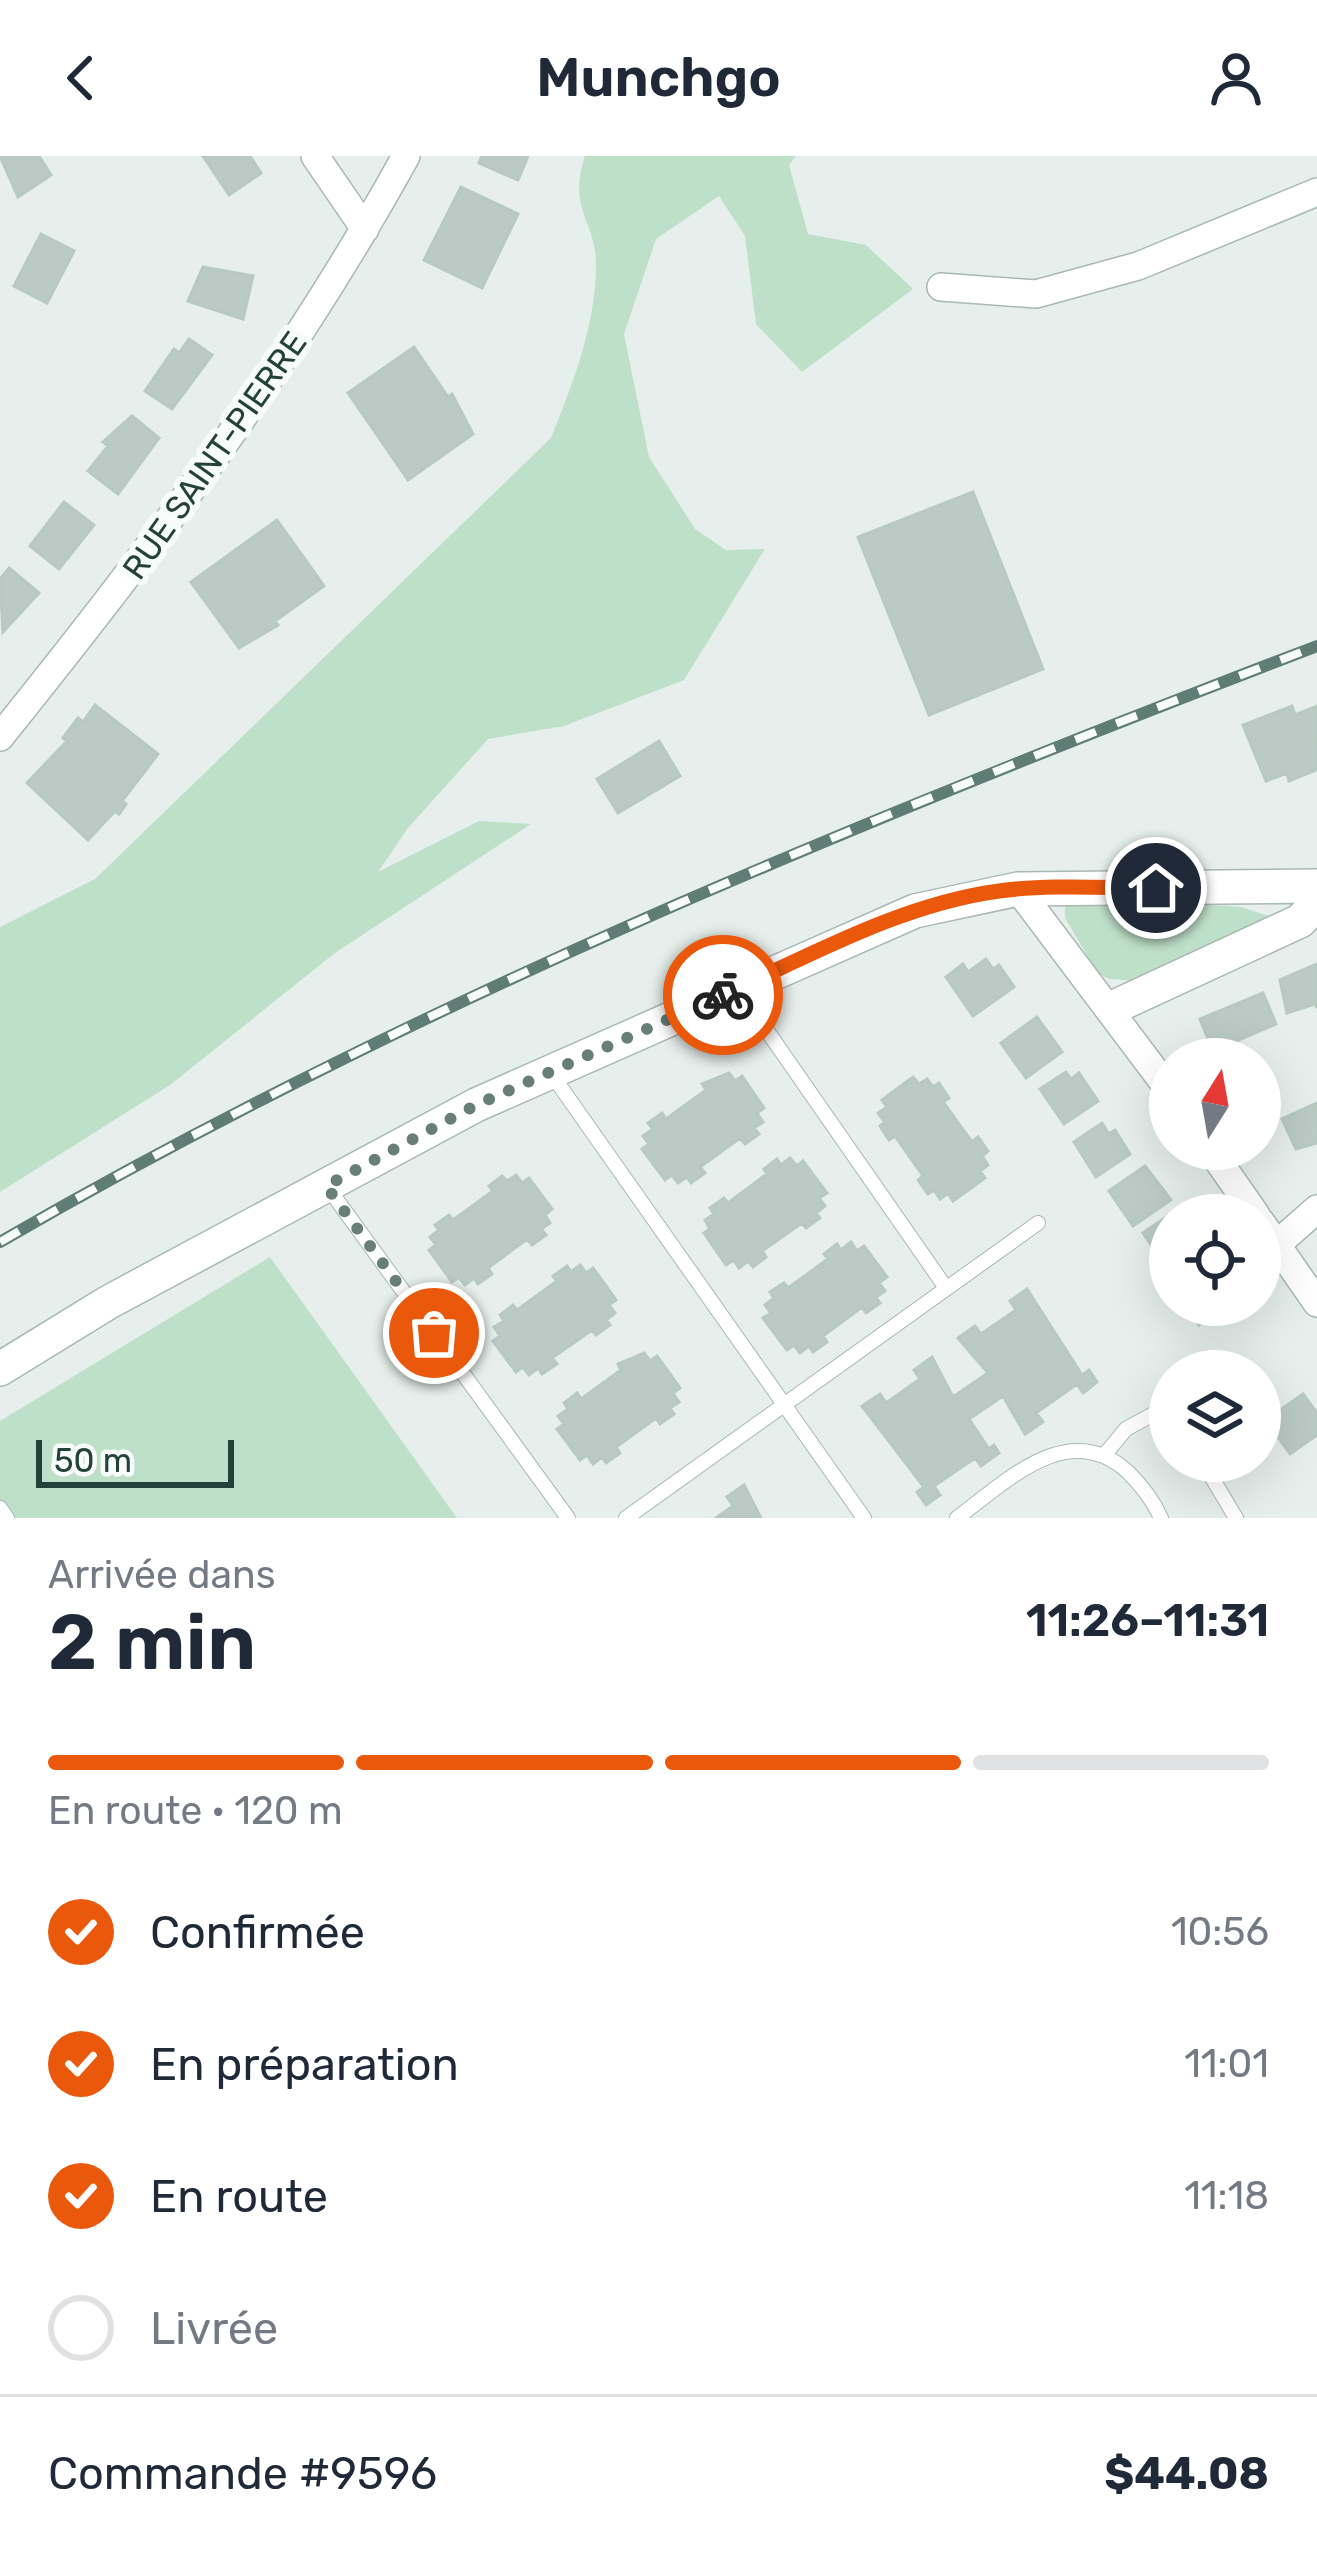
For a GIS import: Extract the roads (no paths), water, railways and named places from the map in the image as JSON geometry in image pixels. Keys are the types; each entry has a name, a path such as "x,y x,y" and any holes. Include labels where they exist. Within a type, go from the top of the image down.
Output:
{"street":[{"path":"315,156 365,229"},
{"name":"RUE SAINT-PIERRE","path":"0,737 135,570 290,353 406,156"},
{"path":"941,287 1036,294 1138,266 1317,192"},
{"path":"0,1370 109,1302 550,1072 914,911 1018,889 1317,886"},
{"path":"1018,889 1149,1061"},
{"path":"1112,1008 1300,921 1317,904"},
{"path":"1281,1241 1317,1209"},
{"path":"1281,1252 1317,1303"}],"lane":[{"path":"737,988 946,1288"},
{"path":"550,1072 864,1518"},
{"path":"326,1186 568,1518"},
{"path":"626,1518 1038,1222"},
{"path":"1106,1453 1126,1429 1149,1416"},
{"path":"957,1518 1018,1472 1068,1449 1106,1453 1139,1483 1161,1518"},
{"path":"1215,1482 1236,1518"},
{"path":"0,1508 7,1518"}],"railway":[{"path":"0,1242 158,1154 482,992 813,846 1317,646"}]}
